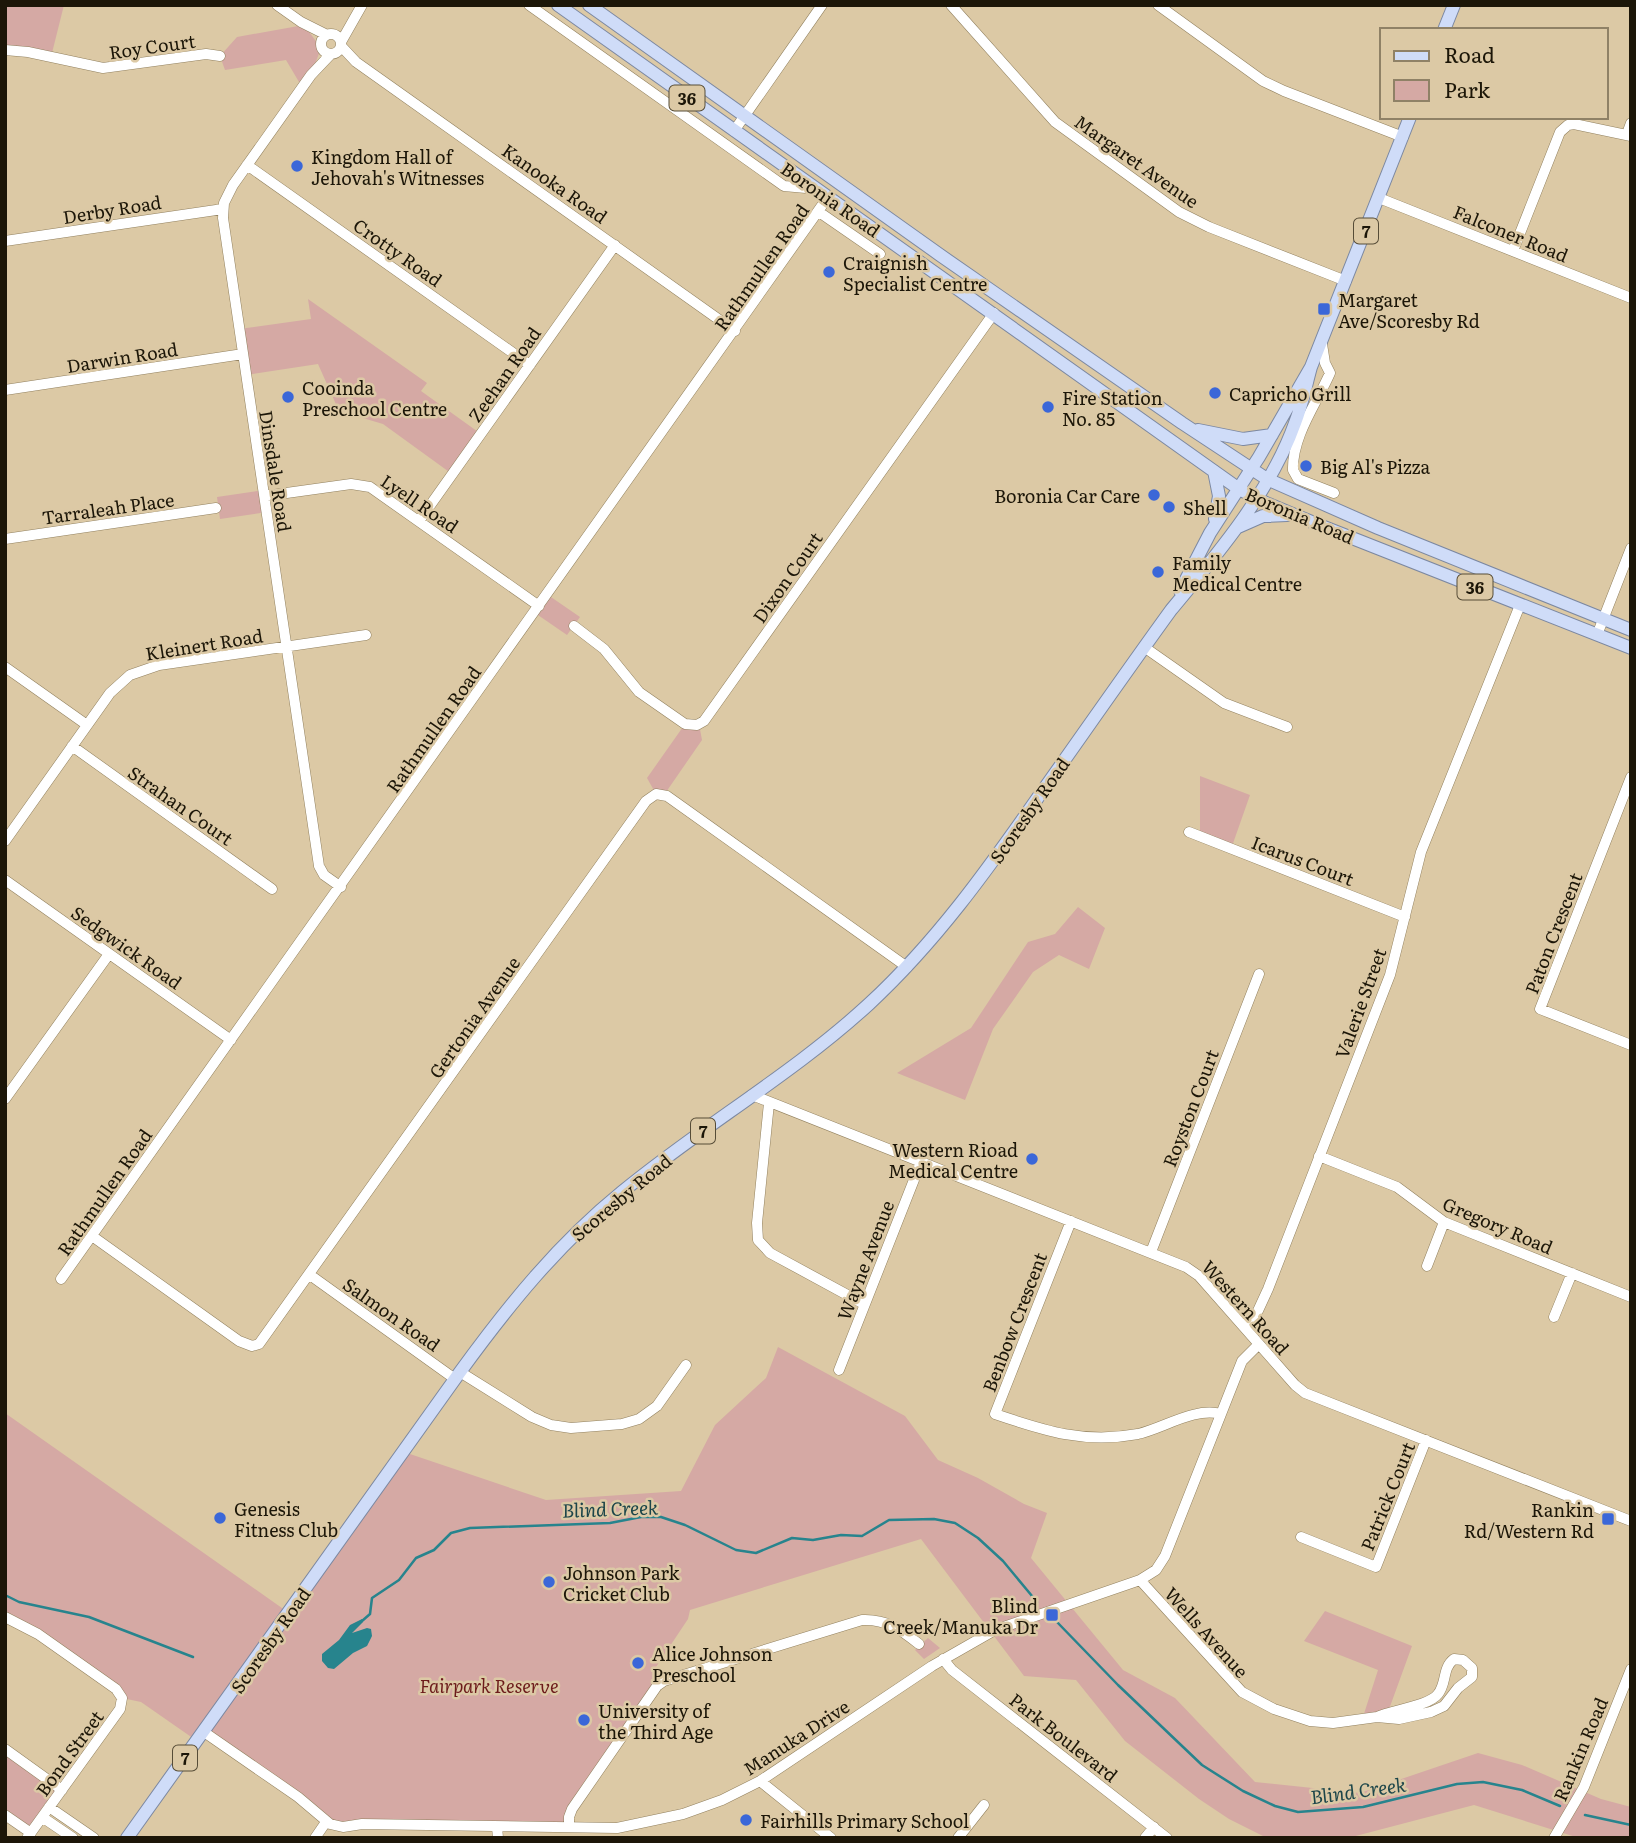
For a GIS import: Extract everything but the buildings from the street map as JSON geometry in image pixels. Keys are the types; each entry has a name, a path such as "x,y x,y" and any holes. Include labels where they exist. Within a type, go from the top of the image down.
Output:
{"main road":[{"name":"Boronia Road","path":"558,5 1239,489 1294,515 1631,648"},
{"name":"Boronia Road","path":"589,5 1191,429 1267,479 1378,528 1631,630"},
{"path":"1445,28 1454,5"},
{"name":"Scoresby Road","path":"1171,610 1210,533 1311,367 1409,119"},
{"path":"828,197 839,182"},
{"name":"Scoresby Road","path":"127,1838 511,1303 577,1232 641,1177 847,1023 907,967 964,902 1144,647 1255,498 1295,425 1311,367"},
{"path":"1191,429 1235,438 1251,439 1272,435"},
{"path":"1210,533 1219,500 1214,471"},
{"path":"1231,533 1246,522 1263,516 1294,515"}],"street":[{"path":"277,5 301,22 330,34 337,49"},
{"path":"223,209 230,190 247,165 311,75 337,49 362,5"},
{"path":"529,5 784,186 817,189"},
{"path":"734,131 822,5"},
{"name":"Margaret Avenue","path":"951,5 1055,122 1179,212 1209,227 1346,281"},
{"path":"1158,5 1263,80 1284,91 1403,138"},
{"path":"311,75 321,41 354,16"},
{"path":"301,22 321,47 337,49"},
{"name":"Kanooka Road","path":"337,49 735,331"},
{"name":"Roy Court","path":"5,50 28,52 110,69 206,54 220,56"},
{"path":"1513,251 1560,132 1568,125 1574,124 1629,135 1631,123"},
{"name":"Crotty Road","path":"247,165 530,365"},
{"name":"Rathmullen Road","path":"61,1279 828,197"},
{"name":"Falconer Road","path":"1379,198 1631,298"},
{"name":"Derby Road","path":"5,242 223,209"},
{"name":"Dinsdale Road","path":"223,209 223,227 319,866 324,875 341,887"},
{"name":"Boronia Road","path":"819,212 880,254"},
{"name":"Zeehan Road","path":"419,521 615,245"},
{"name":"Dixon Court","path":"574,626 604,649 639,692 685,724 696,725 704,721 994,313"},
{"path":"1322,344 1325,363 1330,373 1297,444 1293,470 1298,479 1334,493"},
{"name":"Darwin Road","path":"5,390 243,354"},
{"name":"Lyell Road","path":"265,496 357,484 376,490 540,606"},
{"name":"Tarraleah Place","path":"5,539 216,508"},
{"path":"1597,635 1631,548"},
{"name":"Valerie Street","path":"1244,1326 1256,1315 1268,1289 1390,975 1418,861 1520,605"},
{"name":"Kleinert Road","path":"5,841 114,688 137,671 159,665 366,635"},
{"path":"1144,647 1224,703 1287,727"},
{"path":"5,667 88,725"},
{"name":"Strahan Court","path":"72,746 272,889"},
{"name":"Paton Crescent","path":"1631,777 1540,1009 1631,1045"},
{"name":"Gertonia Avenue","path":"92,1236 239,1341 252,1346 262,1341 646,801 653,795 667,796 907,967"},
{"name":"Icarus Court","path":"1189,832 1405,917"},
{"name":"Sedgwick Road","path":"5,880 231,1040"},
{"path":"5,1099 109,954"},
{"name":"Royston Court","path":"1150,1252 1259,974"},
{"name":"Western Road","path":"752,1095 1195,1272 1305,1393 1631,1521"},
{"path":"769,1102 758,1240 765,1250 864,1304"},
{"name":"Gregory Road","path":"1319,1156 1396,1187 1444,1222 1631,1297"},
{"name":"Wayne Avenue","path":"839,1370 921,1162"},
{"name":"Benbow Crescent","path":"1071,1221 995,1414 1052,1433 1095,1438 1144,1432 1206,1412 1221,1414"},
{"path":"1427,1266 1444,1222"},
{"path":"1554,1317 1572,1273"},
{"name":"Salmon Road","path":"310,1275 458,1376 551,1425 571,1428 622,1424 639,1419 657,1406 686,1365"},
{"name":"Manuka Drive","path":"204,1732 298,1797 317,1811 326,1822 343,1832 362,1824 498,1832 569,1827 617,1828 664,1820 712,1804 760,1782 943,1659 1002,1627 1154,1573 1162,1563 1242,1361 1259,1344"},
{"name":"Patrick Court","path":"1301,1537 1376,1567 1426,1440"},
{"name":"Wells Avenue","path":"1140,1580 1230,1682 1256,1702 1310,1721 1333,1723 1377,1717 1435,1698 1443,1687 1447,1667 1454,1660 1463,1660 1472,1668 1472,1677 1458,1688 1444,1706 1431,1712 1399,1719 1377,1717"},
{"name":"Bond Street","path":"5,1618 38,1634 121,1695 120,1709 29,1835"},
{"path":"569,1827 572,1809 657,1686 664,1681 862,1620 881,1620 893,1625 919,1644"},
{"name":"Park Boulevard","path":"943,1659 952,1670 1167,1838"},
{"name":"Rankin Road","path":"1554,1838 1578,1798 1631,1669"},
{"path":"5,1749 62,1790"},
{"path":"760,1782 831,1838"},
{"path":"958,1838 984,1805"},
{"path":"49,1807 94,1838"},
{"path":"5,1815 29,1835"},
{"path":"42,1817 73,1838"},
{"path":"315,1838 326,1822"},
{"path":"1146,1838 1154,1827"}],"green space":[{"path":"5,5 64,5 51,57 5,50"},
{"path":"304,25 321,48 311,75 302,87 286,60 225,70 220,56 237,37"},
{"path":"308,299 427,383 421,391 481,434 452,474 383,424 339,411 318,364 246,375 239,329 311,319"},
{"path":"264,490 267,512 220,519 217,497"},
{"path":"548,595 580,617 567,635 535,613"},
{"path":"685,724 699,724 702,740 664,795 656,794 647,778"},
{"path":"1200,776 1250,795 1231,849 1200,837"},
{"path":"1078,907 1105,928 1089,969 1059,955 1033,972 993,1029 965,1100 897,1073 971,1028 1028,942 1055,934"},
{"name":"Fairpark Reserve","path":"778,1347 905,1416 938,1460 1047,1513 1031,1558 1123,1670 1175,1698 1255,1782 1360,1793 1478,1753 1522,1765 1601,1799 1631,1807 1631,1838 1579,1838 1474,1805 1348,1838 1267,1838 1229,1819 1199,1799 1125,1741 1076,1680 1024,1676 921,1539 690,1610 688,1619 656,1667 660,1683 572,1809 569,1827 343,1827 204,1733 197,1741 141,1702 122,1698 5,1617 5,1413 289,1613 404,1452 546,1500 681,1491 715,1425 766,1378"},
{"path":"1325,1611 1412,1646 1388,1712 1362,1720 1378,1670 1304,1641"},
{"path":"928,1638 940,1648 924,1659 915,1650"},
{"path":"5,1749 62,1790 31,1833 5,1815"}],"water":[{"path":"362,1619 363,1622 352,1633 371,1629 372,1636 367,1646 353,1653 334,1669 328,1668 322,1661 322,1654 339,1640 350,1625"}],"waterway":[{"name":"Blind Creek","path":"362,1621 370,1614 372,1598 399,1580 416,1558 434,1550 451,1533 470,1528 610,1523 641,1517 661,1517 685,1525 736,1550 756,1553 792,1538 813,1540 841,1535 862,1536 889,1520 934,1519 955,1523 978,1538 1003,1561 1037,1602"},
{"name":"Blind Creek","path":"5,1595 19,1602 89,1617 193,1657"},
{"name":"Blind Creek","path":"1057,1622 1202,1765 1243,1791 1275,1806 1298,1812 1363,1807 1457,1784 1483,1782 1522,1790 1560,1806"},
{"name":"Blind Creek","path":"1585,1815 1631,1825"}],"place":[{"name":"Kingdom Hall of Jehovah's Witnesses","path":"297,166"},
{"name":"Craignish Specialist Centre","path":"829,272"},
{"name":"Margaret Ave/Scoresby Rd","path":"1324,309"},
{"name":"Capricho Grill","path":"1215,393"},
{"name":"Cooinda Preschool Centre","path":"288,397"},
{"name":"Fire Station No. 85","path":"1048,407"},
{"name":"Big Al's Pizza","path":"1306,466"},
{"name":"Boronia Car Care","path":"1154,495"},
{"name":"Shell","path":"1169,507"},
{"name":"Family Medical Centre","path":"1158,572"},
{"name":"Western Rioad Medical Centre","path":"1032,1159"},
{"name":"Genesis Fitness Club","path":"220,1518"},
{"name":"Rankin Rd/Western Rd","path":"1608,1519"},
{"name":"Johnson Park Cricket Club","path":"549,1582"},
{"name":"Blind Creek/Manuka Dr","path":"1052,1615"},
{"name":"Alice Johnson Preschool","path":"638,1663"},
{"name":"University of the Third Age","path":"584,1720"},
{"name":"Fairhills Primary School","path":"746,1820"}]}
